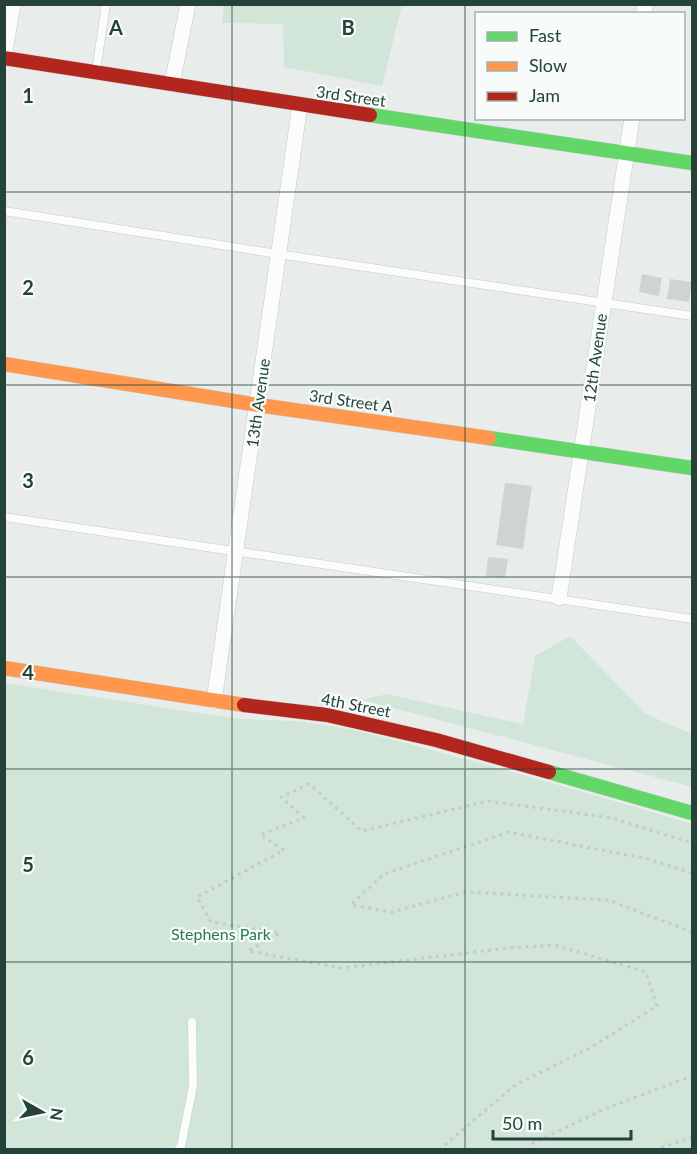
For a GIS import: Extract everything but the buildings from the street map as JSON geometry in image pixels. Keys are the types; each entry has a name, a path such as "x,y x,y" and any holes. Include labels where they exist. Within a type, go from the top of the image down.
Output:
{"street":[{"path":"4,57 13,4"},
{"path":"172,84 188,4"},
{"name":"3rd Street","path":"4,57 300,105 693,163"},
{"name":"13th Avenue","path":"214,701 300,105"},
{"name":"12th Avenue","path":"559,598 632,120"},
{"name":"3rd Street A","path":"4,364 258,405 693,468"},
{"name":"4th Street","path":"4,668 214,701 327,715 392,729 693,813"}],"lane":[{"path":"95,72 105,4"},
{"path":"4,211 693,316"},
{"path":"4,517 693,618"},
{"path":"178,1149 181,1146 192,1086 192,1022"}],"path":[{"path":"439,1149 515,1085 590,1048 657,1006 646,972 555,945 508,948 342,968 248,951 280,933 210,922 197,897 284,850 260,835 304,818 281,797 309,784 362,831 488,801 612,818 693,843"},
{"path":"693,873 648,859 509,832 384,874 351,905 392,912 466,892 608,900 693,932"},
{"path":"526,1149 607,1108 693,1076"},
{"path":"654,1149 693,1137"}],"green space":[{"path":"224,4 402,5 382,86 284,67 283,24 222,23"},
{"path":"570,636 646,714 692,734 692,787 363,700 386,694 523,724 535,656"},
{"name":"Stephens Park","path":"4,683 239,719 303,722 332,726 410,744 524,775 692,824 692,1149 5,1149"}],"traffic: fast":[{"path":"370,115 692,163"},
{"path":"489,438 692,468"},
{"path":"549,772 692,813"}],"traffic: slow":[{"path":"4,364 258,405 489,438"},
{"path":"4,668 244,705"}],"traffic: jam":[{"path":"4,58 370,115"},
{"path":"244,705 327,715 436,740 549,772"}]}
